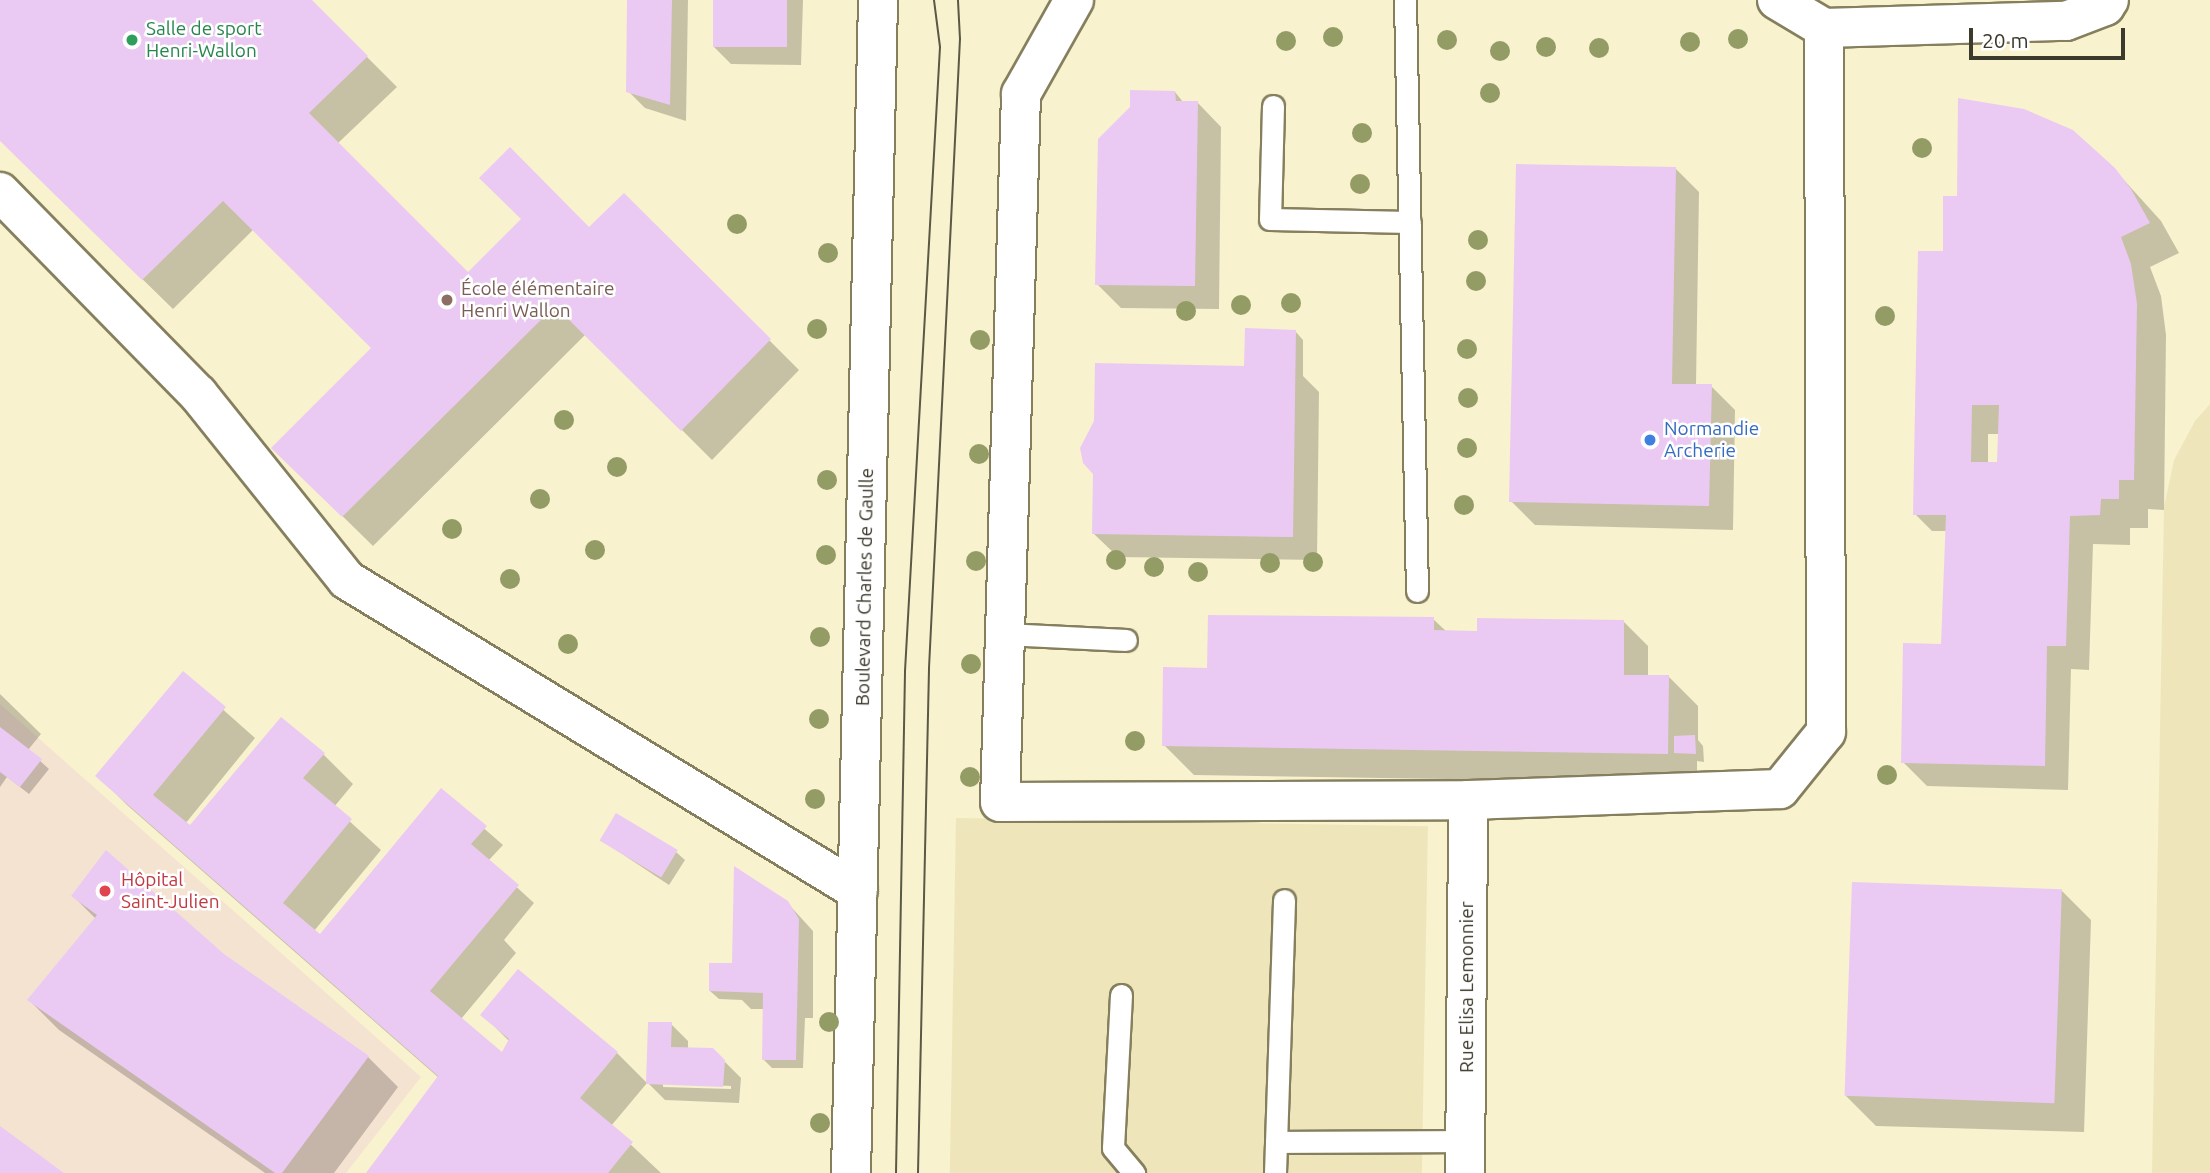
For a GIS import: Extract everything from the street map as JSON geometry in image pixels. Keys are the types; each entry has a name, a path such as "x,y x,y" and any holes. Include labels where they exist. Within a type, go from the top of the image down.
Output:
{"street":[{"name":"Boulevard Charles de Gaulle","path":"851,1173 878,0"},
{"path":"1074,0 1021,94 1000,802 1468,800 1780,789 1826,732 1824,28"},
{"path":"1777,0 1824,28 2066,21 2105,6 2109,0"},
{"path":"0,192 198,394 347,580 858,891"},
{"name":"Rue Elisa Lemonnier","path":"1466,1157 1468,800"}],"lane":[{"path":"1405,0 1417,591"},
{"path":"1273,106 1270,219 1410,222"},
{"path":"1006,634 1126,640"},
{"path":"1275,1173 1284,900"},
{"path":"1121,995 1113,1148 1134,1173"},
{"path":"1276,1142 1466,1157"}],"shaded area":[{"path":"2210,404 2210,1173 2152,1173 2164,507 2174,460 2195,421"},
{"name":"Hôpital Saint-Julien","path":"0,704 421,1077 346,1173 0,1173"},
{"path":"956,818 1428,826 1422,1173 950,1173"}],"building":[{"path":"0,0 312,0 368,56 309,113 468,272 521,219 479,178 510,147 589,227 624,193 771,339 681,431 555,306 342,517 271,448 371,348 223,201 142,280 0,141"},
{"path":"627,0 672,0 670,105 626,92"},
{"path":"713,0 787,0 787,47 713,47"},
{"path":"1130,90 1175,91 1176,101 1198,101 1195,286 1095,285 1098,139 1130,107"},
{"path":"1958,98 2024,109 2073,130 2115,168 2131,189 2150,223 2121,237 2131,264 2137,304 2134,480 2119,480 2119,499 2101,499 2100,515 2070,516 2066,646 2047,646 2045,766 1901,763 1903,643 1941,644 1946,515 1913,515 1918,251 1943,251 1943,196 1957,196","holes":["1972,405 1999,405 1997,462 1971,462"]},
{"path":"1516,164 1676,167 1672,384 1712,384 1709,506 1509,502"},
{"path":"1245,328 1296,330 1293,537 1092,534 1093,474 1083,463 1080,448 1094,421 1095,363 1244,366"},
{"path":"1208,615 1434,617 1434,630 1477,631 1477,618 1624,620 1624,675 1669,675 1668,754 1162,746 1163,667 1207,668"},
{"path":"183,671 226,707 153,795 190,825 281,717 325,753 303,778 352,819 283,903 320,934 441,788 487,826 471,844 519,885 430,991 502,1052 509,1039 480,1015 518,969 618,1052 580,1098 633,1142 608,1173 366,1173 438,1076 95,776"},
{"path":"0,727 42,759 20,787 0,772"},
{"path":"1695,735 1696,754 1674,753 1674,736"},
{"path":"616,813 678,850 661,878 600,840"},
{"path":"106,850 224,954 369,1056 282,1173 275,1173 27,1000 97,915 71,896"},
{"path":"734,866 788,901 799,919 796,1060 762,1060 763,993 709,991 709,963 732,963"},
{"path":"1852,882 2062,889 2054,1103 1845,1096"},
{"path":"648,1022 672,1022 671,1047 713,1048 725,1060 723,1087 646,1084"},
{"path":"0,1126 64,1173 0,1173"}],"tram line":[{"path":"896,1173 905,671 940,47 934,0"},
{"path":"918,1173 929,668 960,39 958,0"}],"place":[{"name":"Salle de sport Henri-Wallon","path":"132,40"},
{"name":"École élémentaire Henri Wallon","path":"447,300"},
{"name":"Normandie Archerie","path":"1650,440"},
{"name":"Hôpital Saint-Julien","path":"105,891"}]}
